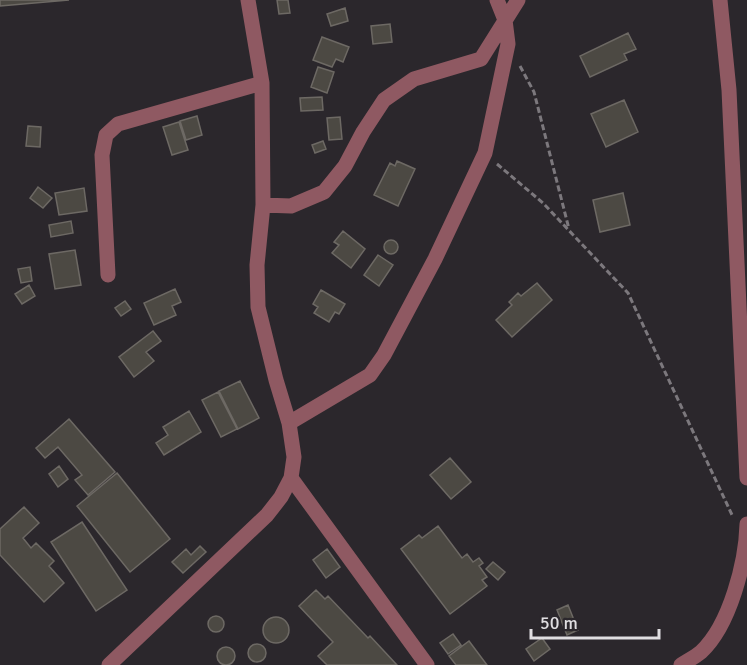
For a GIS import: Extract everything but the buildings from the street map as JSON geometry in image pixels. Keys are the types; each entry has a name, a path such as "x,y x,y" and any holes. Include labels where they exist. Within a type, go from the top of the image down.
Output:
{"street":[{"path":"110,665 267,515 282,496 291,478 294,457 289,423 258,307 257,265 263,205 262,83 248,0"},
{"path":"289,423 370,375 384,355 435,259 485,153 508,44 505,20 497,0"},
{"path":"263,205 291,206 324,192 345,166 363,132 384,100 414,79 481,59 518,0"},
{"path":"720,0 729,90 747,478"},
{"path":"108,275 102,155 105,135 118,124 262,83"},
{"path":"291,478 427,665"},
{"path":"681,665 702,651 723,621 739,579 747,524"}],"path":[{"path":"508,44 534,92 569,231"},
{"path":"485,153 543,203 628,293 729,509 746,540"}]}
